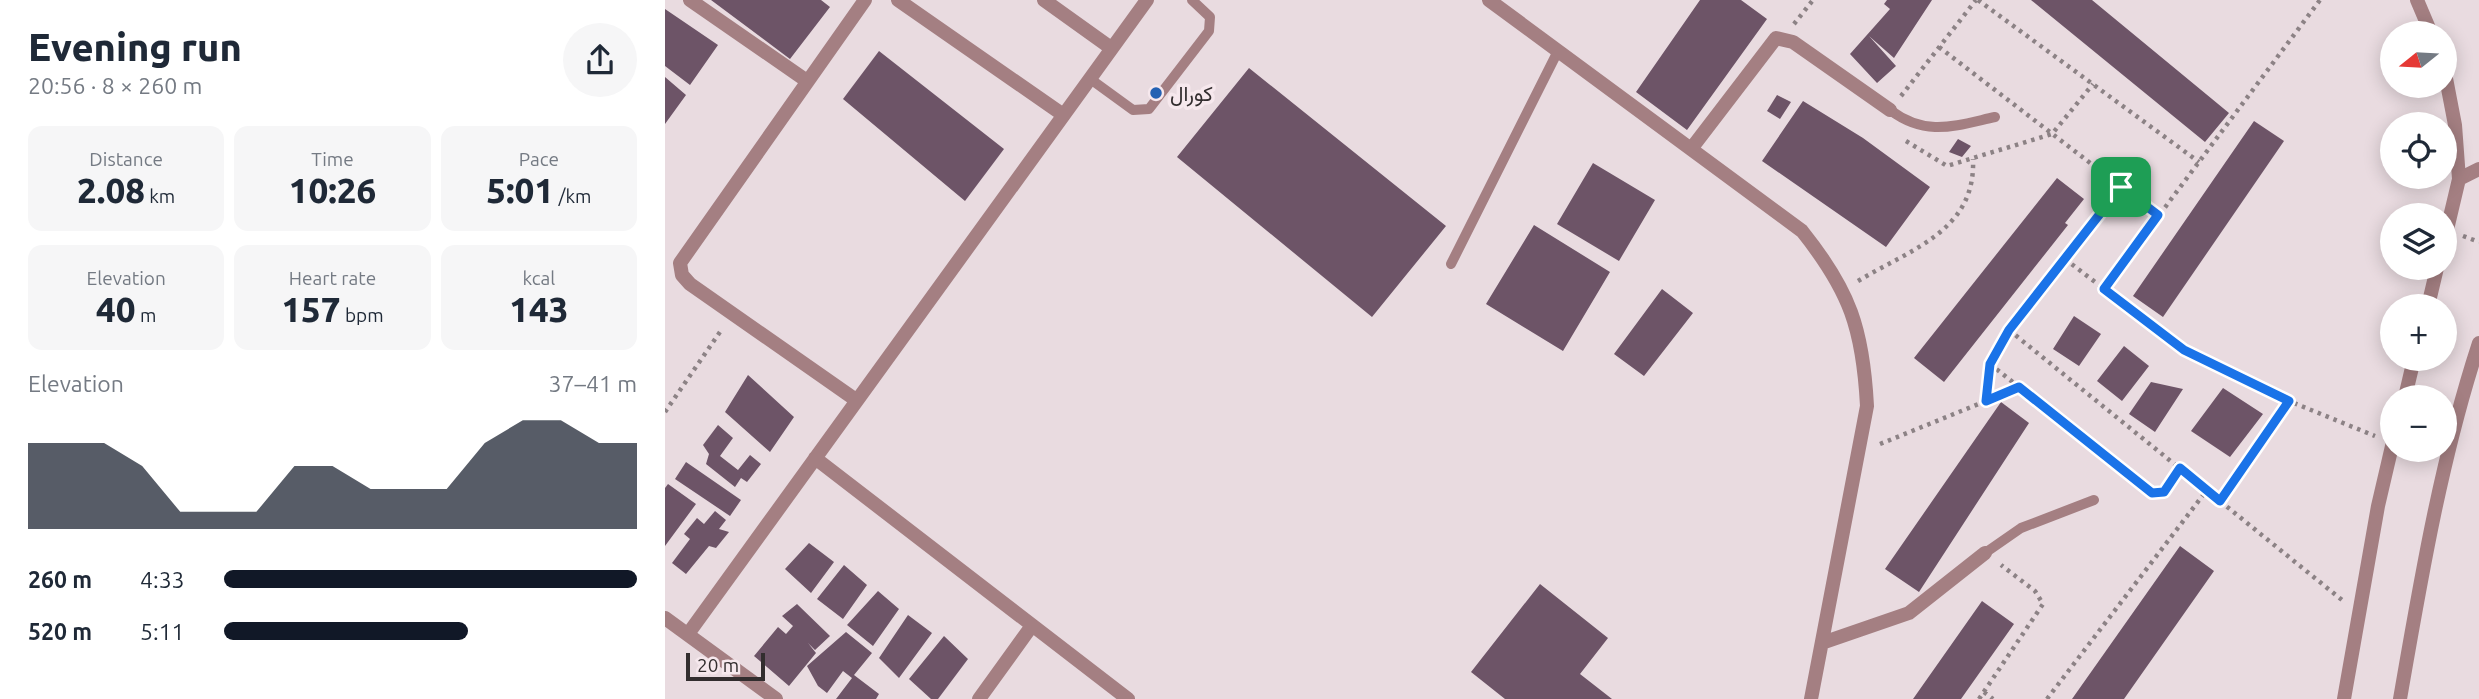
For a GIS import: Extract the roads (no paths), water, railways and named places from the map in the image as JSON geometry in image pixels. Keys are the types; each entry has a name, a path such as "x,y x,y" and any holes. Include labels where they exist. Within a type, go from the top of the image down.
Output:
{"street":[{"path":"690,0 807,81"},
{"path":"856,400 690,284 682,275 680,263 865,0"},
{"path":"898,0 1062,114"},
{"path":"1044,0 1111,48"},
{"path":"688,634 1147,0"},
{"path":"1489,0 1802,231 1832,269 1853,312 1865,358 1867,405 1811,699"},
{"path":"2417,0 2426,21"},
{"path":"1691,149 1776,38 1784,38 1890,110"},
{"path":"2450,98 2455,125 2459,179 2453,203"},
{"path":"2459,179 2479,169"},
{"path":"2400,699 2432,514 2458,408 2479,343"},
{"path":"814,458 1128,699"},
{"path":"2344,699 2389,462"},
{"path":"1822,643 1909,613 1985,553"},
{"path":"665,618 776,699"},
{"path":"979,699 1031,627"}],"lane":[{"path":"1089,78 1133,110 1149,109 1209,31 1210,17 1192,0"},
{"path":"1451,264 1558,51"},
{"path":"1890,110 1907,123 1927,128 1996,117"},
{"path":"1985,553 2021,528 2094,500"}],"place":[{"name":"كورال","path":"1156,93"}]}
